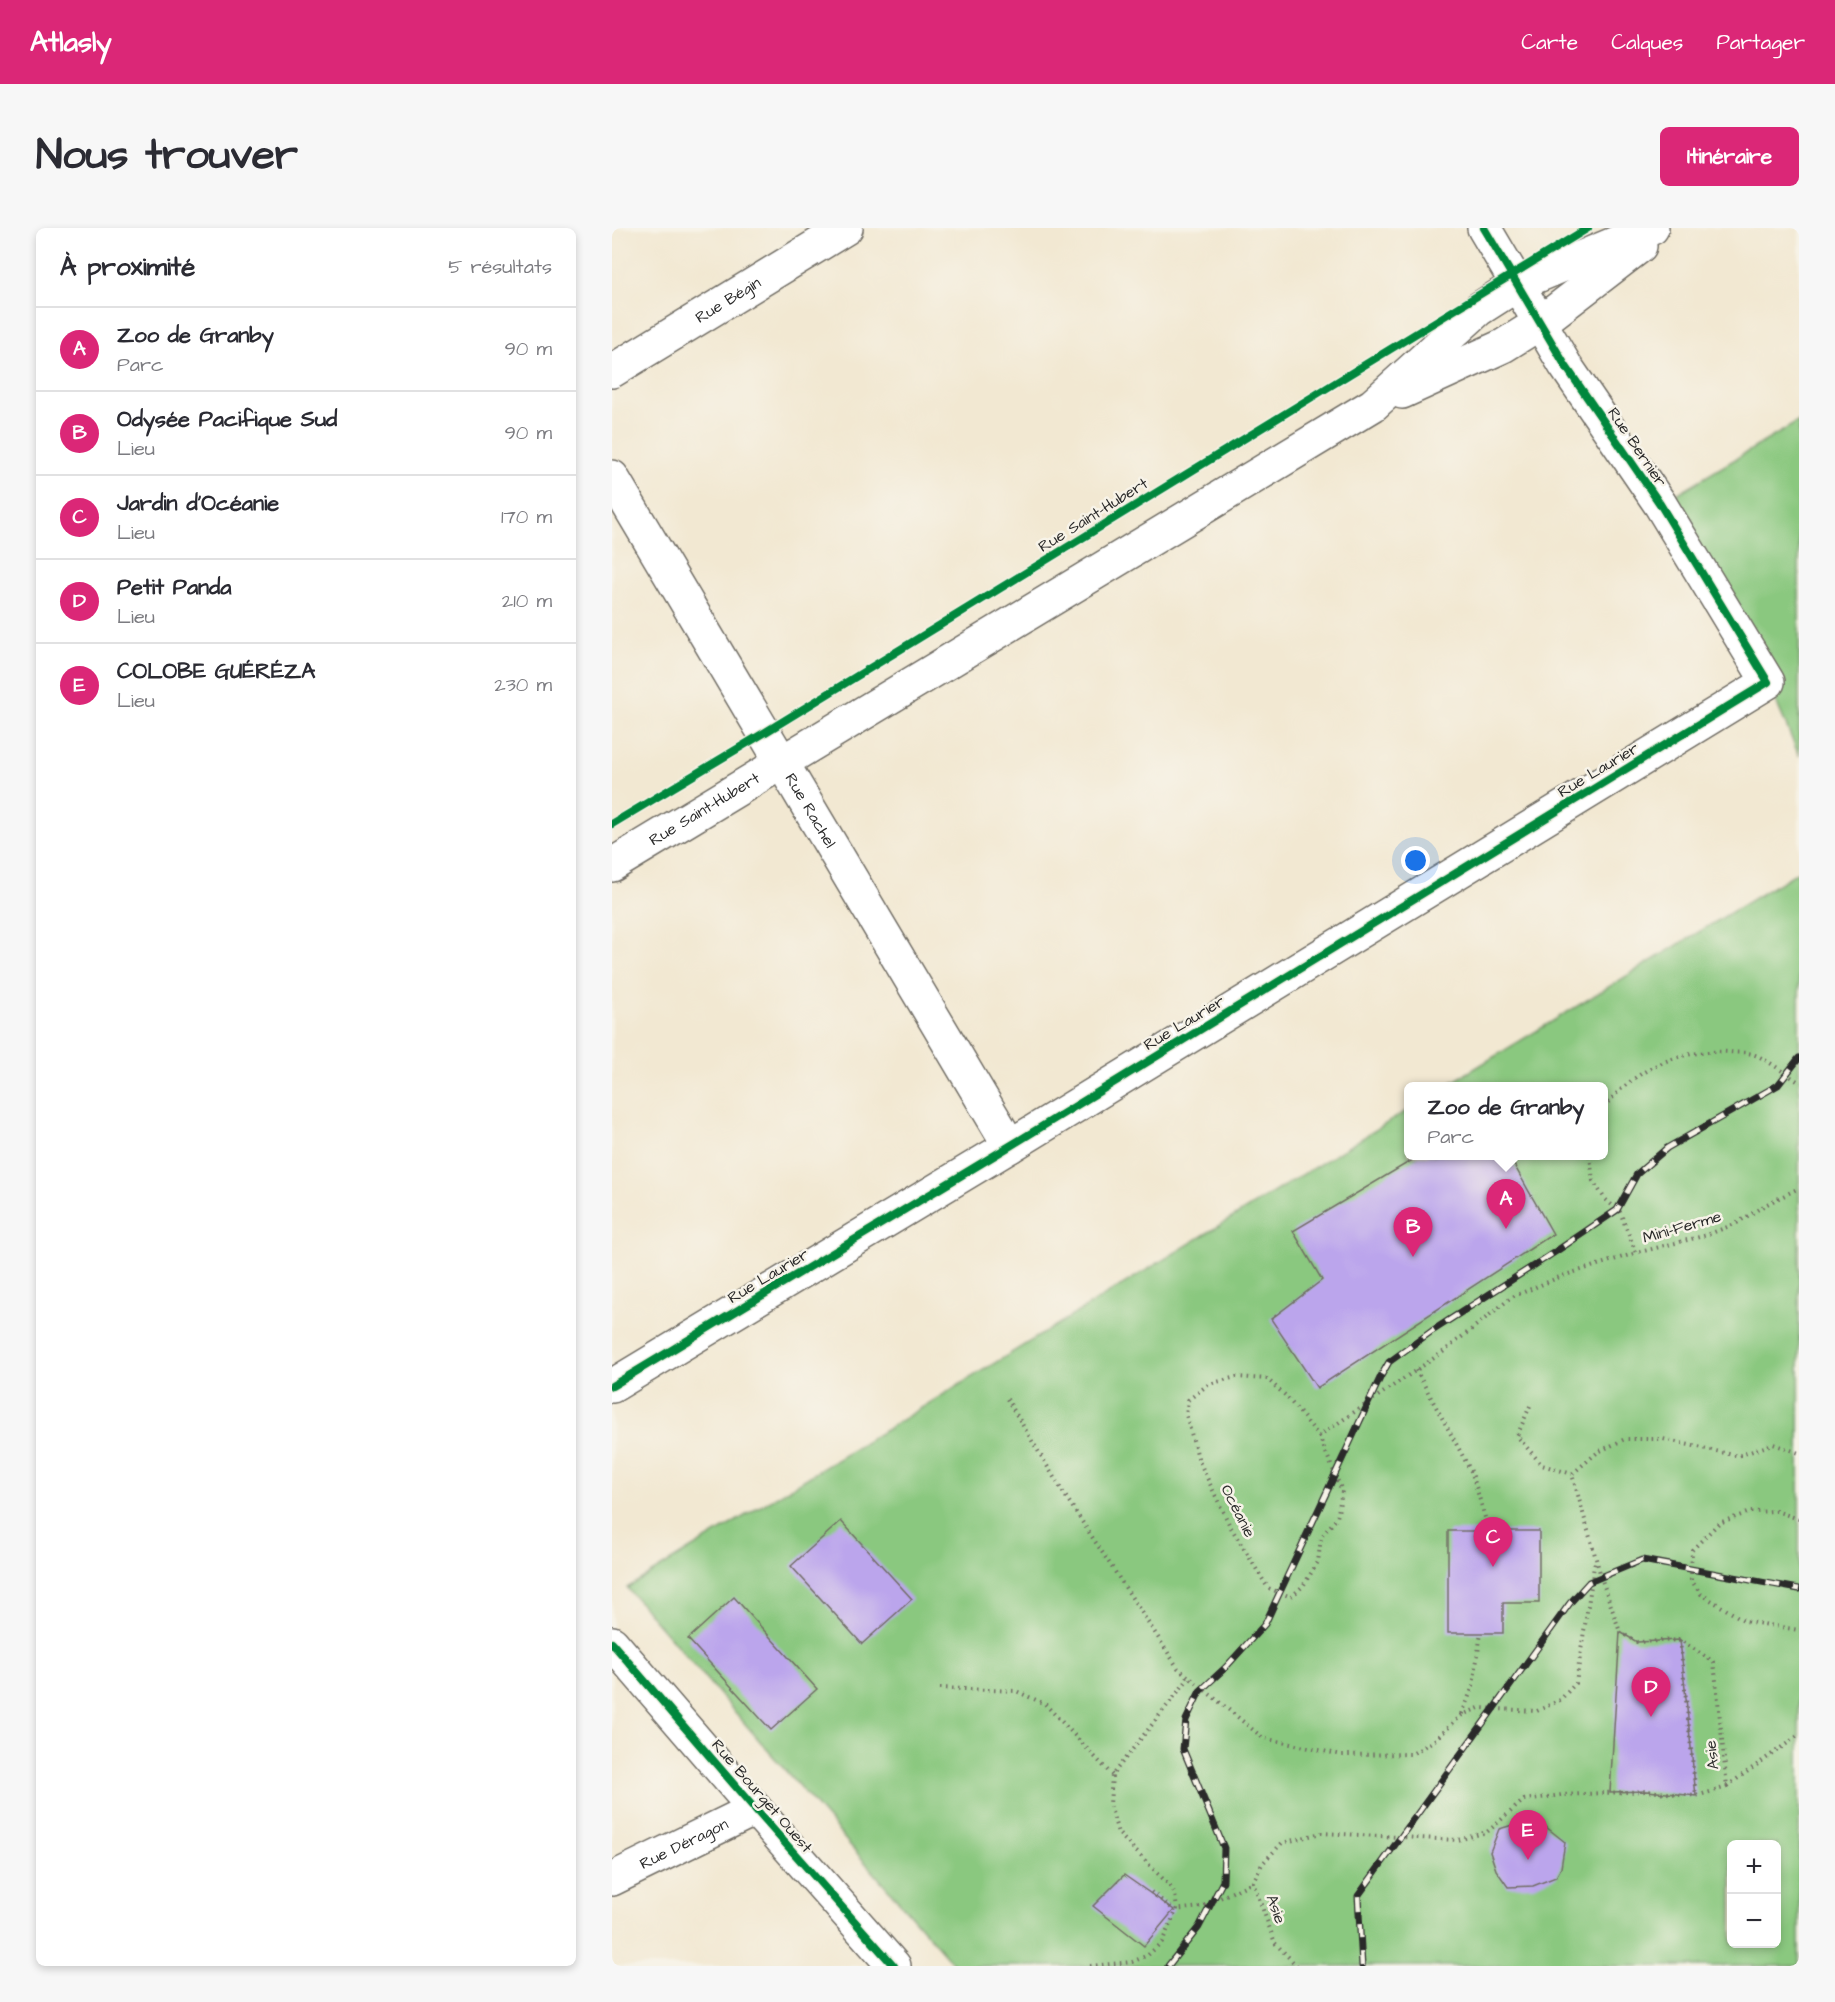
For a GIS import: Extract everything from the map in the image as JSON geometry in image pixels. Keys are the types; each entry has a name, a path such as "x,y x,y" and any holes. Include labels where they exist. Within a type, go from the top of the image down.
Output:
{"street":[{"name":"Rue Bégin","path":"612,371 846,228"},
{"name":"Rue Bernier","path":"1484,228 1565,365 1660,504 1768,682"},
{"name":"Rue Saint-Hubert","path":"612,866 1373,405 1479,309 1518,284 1652,228"},
{"path":"1373,405 1503,346 1540,323 1663,228"},
{"name":"Rue Rachel","path":"612,477 1010,1146"},
{"name":"Rue Laurier","path":"612,1386 1010,1146 1768,682"},
{"name":"Rue Bourget Ouest","path":"612,1643 894,1966"},
{"name":"Rue Déragon","path":"612,1879 755,1809"}],"path":[{"path":"1608,1102 1620,1087 1668,1059 1707,1051 1752,1054 1799,1083"},
{"path":"1319,1436 1416,1370 1512,1297 1562,1276 1636,1253"},
{"path":"1416,1370 1472,1473 1489,1531"},
{"path":"1007,1399 1064,1494 1178,1668 1263,1738 1342,1755 1412,1754 1436,1739 1462,1715 1479,1708 1538,1710 1560,1700 1576,1683 1595,1556"},
{"path":"1530,1406 1517,1436 1542,1465 1572,1474"},
{"path":"1572,1474 1598,1452 1625,1439 1663,1439 1737,1456 1773,1444 1799,1453"},
{"path":"1572,1474 1595,1556 1620,1632 1637,1642 1680,1640 1696,1796"},
{"path":"1799,1520 1776,1511 1750,1512 1719,1523 1692,1550 1691,1580 1701,1594 1745,1621 1799,1630"},
{"path":"1462,1715 1473,1686 1481,1634"},
{"path":"1090,1966 1132,1962 1148,1955 1162,1942 1178,1909 1175,1894 1169,1885 1118,1833 1110,1805 1112,1775 1189,1678"},
{"path":"940,1688 1016,1691 1046,1704 1112,1775"},
{"path":"1727,1787 1799,1735"},
{"path":"1151,1892 1174,1910 1201,1907 1253,1882"}],"green space":[{"path":"1799,421 1799,756 1768,682 1660,504"},
{"path":"1799,871 1799,1966 955,1966 627,1588 1404,1112 1404,1160 1608,1160 1608,1082 1453,1082"}],"building":[{"path":"1412,1160 1511,1160 1553,1234 1317,1388 1271,1319 1322,1280 1293,1231"},
{"path":"841,1521 912,1599 862,1644 791,1566"},
{"path":"1448,1531 1539,1531 1539,1603 1503,1603 1503,1633 1448,1633"},
{"path":"734,1597 817,1689 771,1730 688,1639"},
{"path":"1620,1632 1637,1642 1680,1640 1696,1796 1647,1791 1610,1792"},
{"path":"1519,1823 1541,1823 1565,1842 1561,1868 1556,1877 1533,1886 1508,1887 1496,1870 1490,1852 1499,1829"},
{"path":"1124,1875 1174,1910 1144,1946 1093,1906"}],"railway":[{"path":"1168,1966 1199,1927 1223,1881 1224,1848 1183,1749 1186,1720 1200,1691 1226,1667 1265,1624 1389,1362 1432,1331 1617,1210 1637,1174 1667,1148 1778,1085 1799,1058"},
{"path":"1362,1966 1358,1896 1570,1603 1589,1582 1642,1560 1799,1589"}],"cycle path":[{"path":"612,1386 1010,1146 1768,682 1660,504 1565,365 1484,228"},
{"path":"612,824 1588,228"},
{"path":"612,1643 894,1966"}],"place":[{"name":"Zoo de Granby","path":"1506,1229"},
{"name":"Odysée Pacifique Sud","path":"1413,1257"},
{"name":"Jardin d'Océanie","path":"1493,1567"},
{"name":"Petit Panda","path":"1651,1717"},
{"name":"COLOBE GUÉRÉZA","path":"1528,1860"}]}
